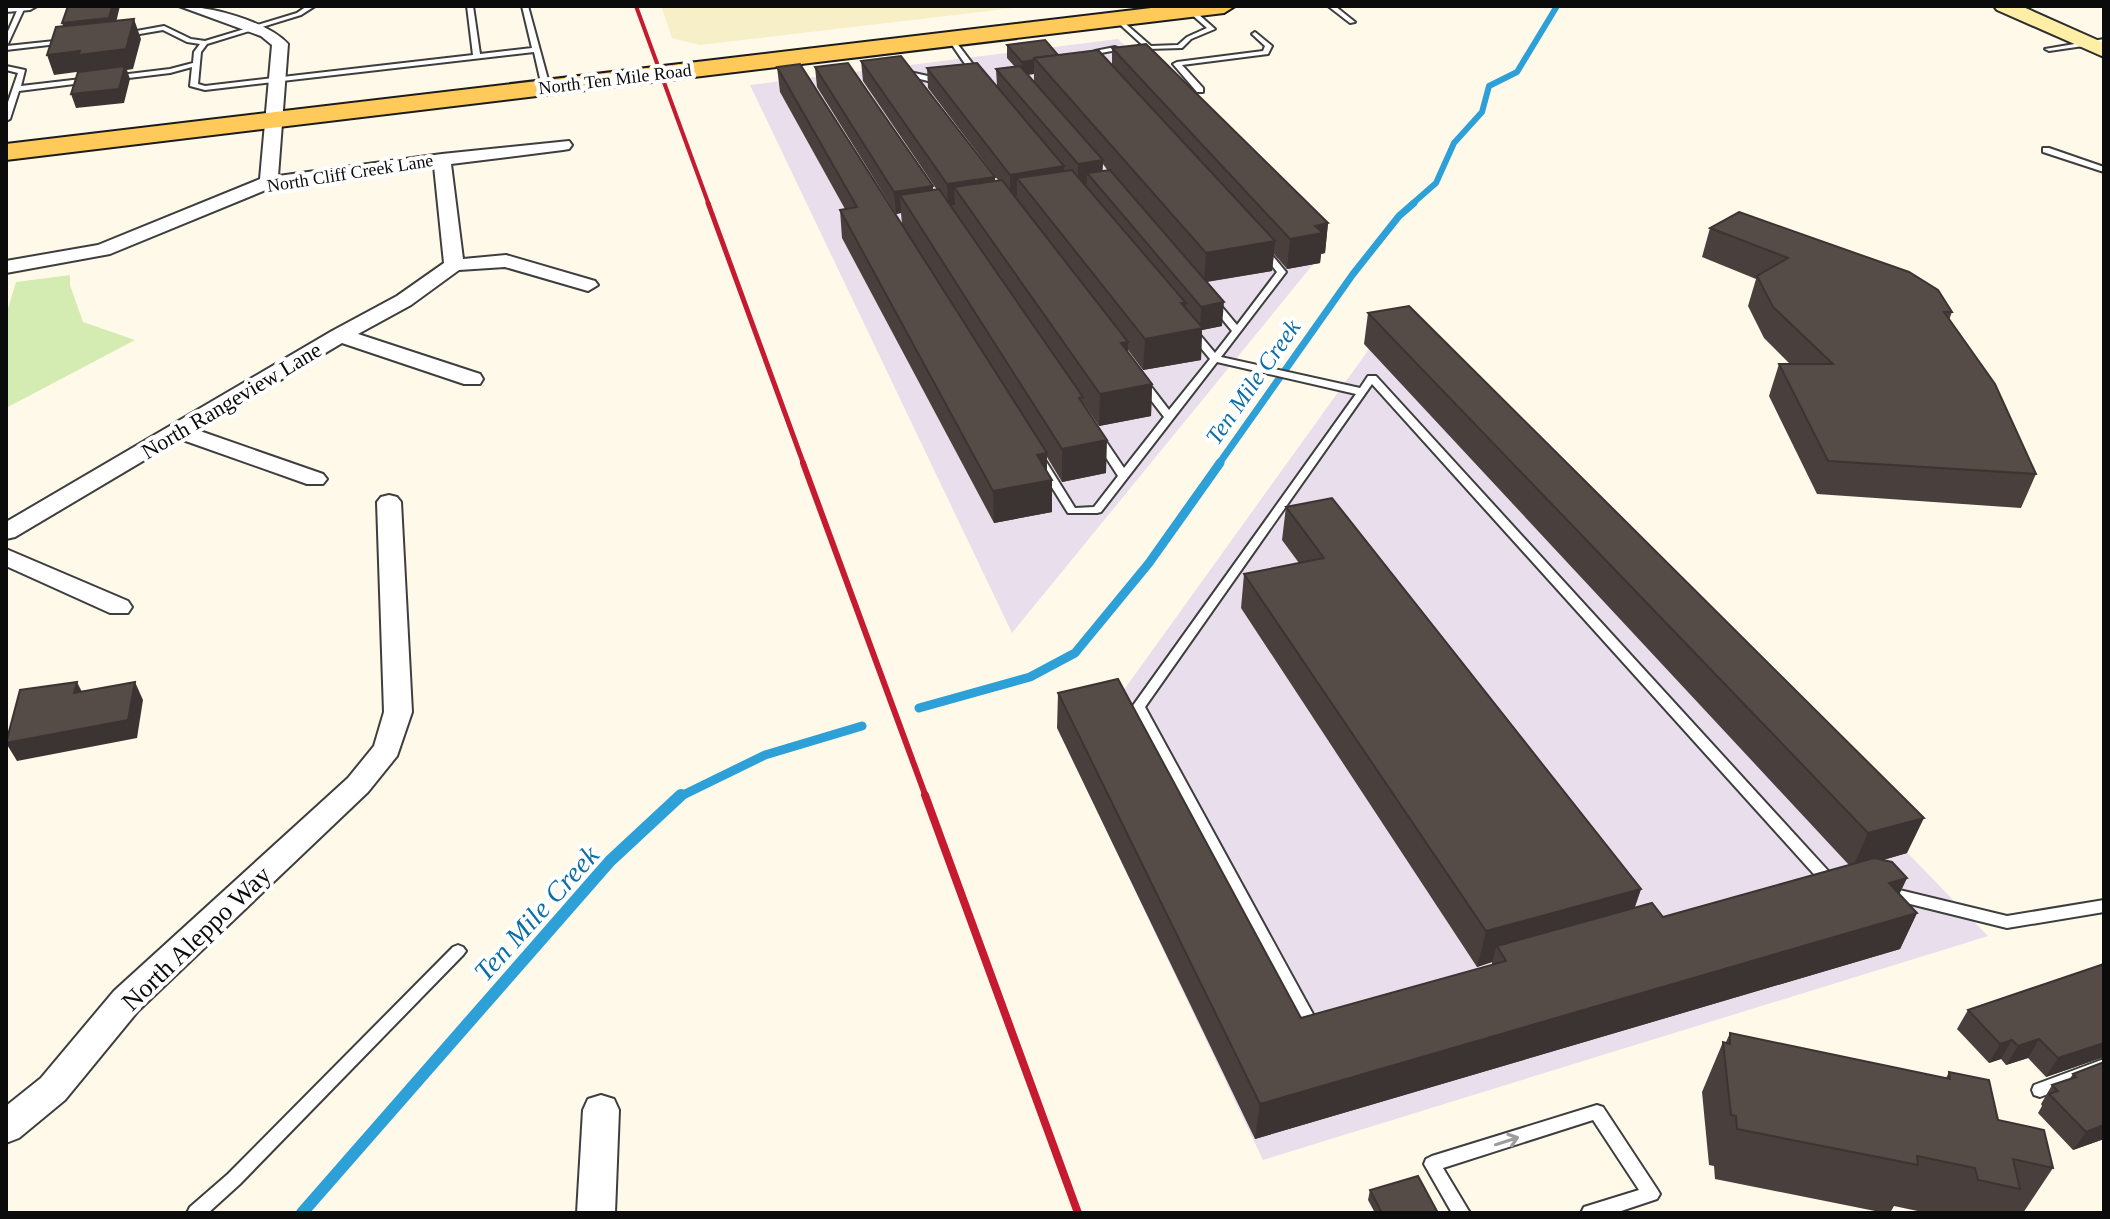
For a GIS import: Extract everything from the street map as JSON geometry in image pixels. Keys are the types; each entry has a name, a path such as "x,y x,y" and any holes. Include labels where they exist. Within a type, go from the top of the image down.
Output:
{"main road":[{"name":"North Ten Mile Road","path":"6,152 1117,19 1187,8 1224,6"},
{"path":"2004,6 2098,45"}],"street":[{"path":"6,8 30,6"},
{"path":"186,6 276,38 280,44 269,182"},
{"name":"North Cliff Creek Lane","path":"6,267 103,250 269,182 563,145"},
{"path":"442,159 454,265 506,261 588,285"},
{"name":"North Rangeview Lane","path":"6,532 339,335 433,283 454,265"},
{"path":"339,335 472,379"},
{"path":"179,431 315,479"},
{"name":"North Aleppo Way","path":"6,1127 53,1089 126,1001 358,785 387,749 398,712 389,502"},
{"path":"6,557 119,607"},
{"path":"596,1213 601,1110"}],"lane":[{"path":"117,36 156,28 172,30 189,41 205,43 299,14 312,6"},
{"path":"470,6 477,57"},
{"path":"525,6 546,87"},
{"path":"1331,6 1352,22"},
{"path":"22,7 6,46 76,40"},
{"path":"1117,19 1149,48 1180,47 1189,38 1212,29 1187,8"},
{"path":"1200,90 1177,64 1266,53 1269,46 1255,34"},
{"path":"951,39 983,82 967,79"},
{"path":"205,43 198,52 196,64 194,86 199,88 536,50"},
{"path":"2049,49 2098,45"},
{"path":"1085,72 1100,70 1097,52 1115,49"},
{"path":"109,78 170,71 196,64"},
{"path":"6,68 22,72 6,118"},
{"path":"893,72 906,70 941,82 954,81"},
{"path":"906,70 915,82"},
{"path":"17,89 93,80"},
{"path":"2046,150 2104,170"},
{"path":"1031,445 1072,511 1097,510 1282,272 1261,248"},
{"path":"1206,295 1237,331"},
{"path":"1186,325 1215,359 1362,392"},
{"path":"1131,368 1170,418"},
{"path":"1325,1019 1310,1023 1138,707 1372,378 1826,881"},
{"path":"1088,423 1124,476"},
{"path":"1871,889 2007,922 2104,906"},
{"path":"196,1213 234,1179 458,951"},
{"path":"2040,1090 2104,1066"},
{"path":"1461,1213 1432,1164 1597,1112 1651,1194 1590,1213"}],"shaded area":[{"path":"661,6 1030,6 700,45 672,38"},
{"path":"1118,39 1324,251 1012,633 750,85"},
{"path":"1387,315 1988,936 1263,1160 1061,735 1113,705 1367,352"}],"green space":[{"path":"70,275 70,285 83,322 135,340 6,408 6,315 16,282"}],"building":[{"path":"68,6 112,6 109,18 62,23"},
{"path":"134,19 126,49 47,55 56,27"},
{"path":"1045,40 1058,55 1022,62 1007,45"},
{"path":"1146,44 1328,223 1315,226 1323,233 1290,239 1112,48"},
{"path":"1098,50 1275,241 1206,253 1034,58"},
{"path":"901,56 995,177 947,184 861,61"},
{"path":"848,63 933,186 894,192 815,67"},
{"path":"977,63 1064,166 1010,175 927,68"},
{"path":"800,64 1047,453 1037,455 1052,480 993,491 840,210 857,207 777,67"},
{"path":"125,66 119,89 71,94 78,72"},
{"path":"1020,66 1103,160 1078,164 996,69"},
{"path":"1072,170 1186,303 1181,303 1203,328 1145,339 1017,178"},
{"path":"1110,170 1224,302 1201,307 1087,173"},
{"path":"1002,180 1128,342 1121,343 1152,384 1100,394 954,187"},
{"path":"939,189 1083,397 1079,398 1107,440 1062,449 900,195"},
{"path":"1739,212 1909,272 1938,290 1952,312 1944,312 1995,384 2036,474 1828,461 1779,364 1833,364 1773,307 1757,276 1788,258 1710,228"},
{"path":"1409,306 1924,818 1868,833 1368,313"},
{"path":"1332,498 1641,889 1486,931 1244,574 1324,558 1286,507"},
{"path":"1118,679 1301,1018 1506,961 1497,946 1652,903 1663,917 1874,858 1892,862 1907,878 1889,883 1917,913 1260,1104 1058,693"},
{"path":"77,682 74,693 135,682 128,720 6,743 20,690"},
{"path":"2104,964 2104,1043 2058,1058 2039,1039 2018,1046 2012,1040 2000,1044 1968,1010"},
{"path":"1730,1033 1950,1079 1949,1072 1989,1080 1998,1120 2044,1130 2053,1168 2013,1159 2020,1189 1978,1180 1975,1168 1917,1156 1918,1165 1737,1129 1736,1116 1731,1115 1723,1042 1730,1044"},
{"path":"2104,1062 2104,1125 2086,1132 2049,1094 2058,1091 2052,1085"},
{"path":"1418,1176 1438,1213 1382,1213 1370,1190"}],"waterway":[{"name":"Ten Mile Creek","path":"1411,205 1436,183 1454,143 1482,112 1489,86 1517,72 1557,6"},
{"name":"Ten Mile Creek","path":"1218,465 1353,274 1399,216 1414,203"},
{"name":"Ten Mile Creek","path":"919,708 1030,677 1075,653 1149,563 1220,463"},
{"name":"Ten Mile Creek","path":"679,797 765,755 862,726"},
{"name":"Ten Mile Creek","path":"302,1213 610,861 681,795"}],"railway":[{"path":"636,6 709,205"},
{"path":"708,203 804,465"},
{"path":"803,463 926,797"},
{"path":"925,795 1078,1213"}]}
